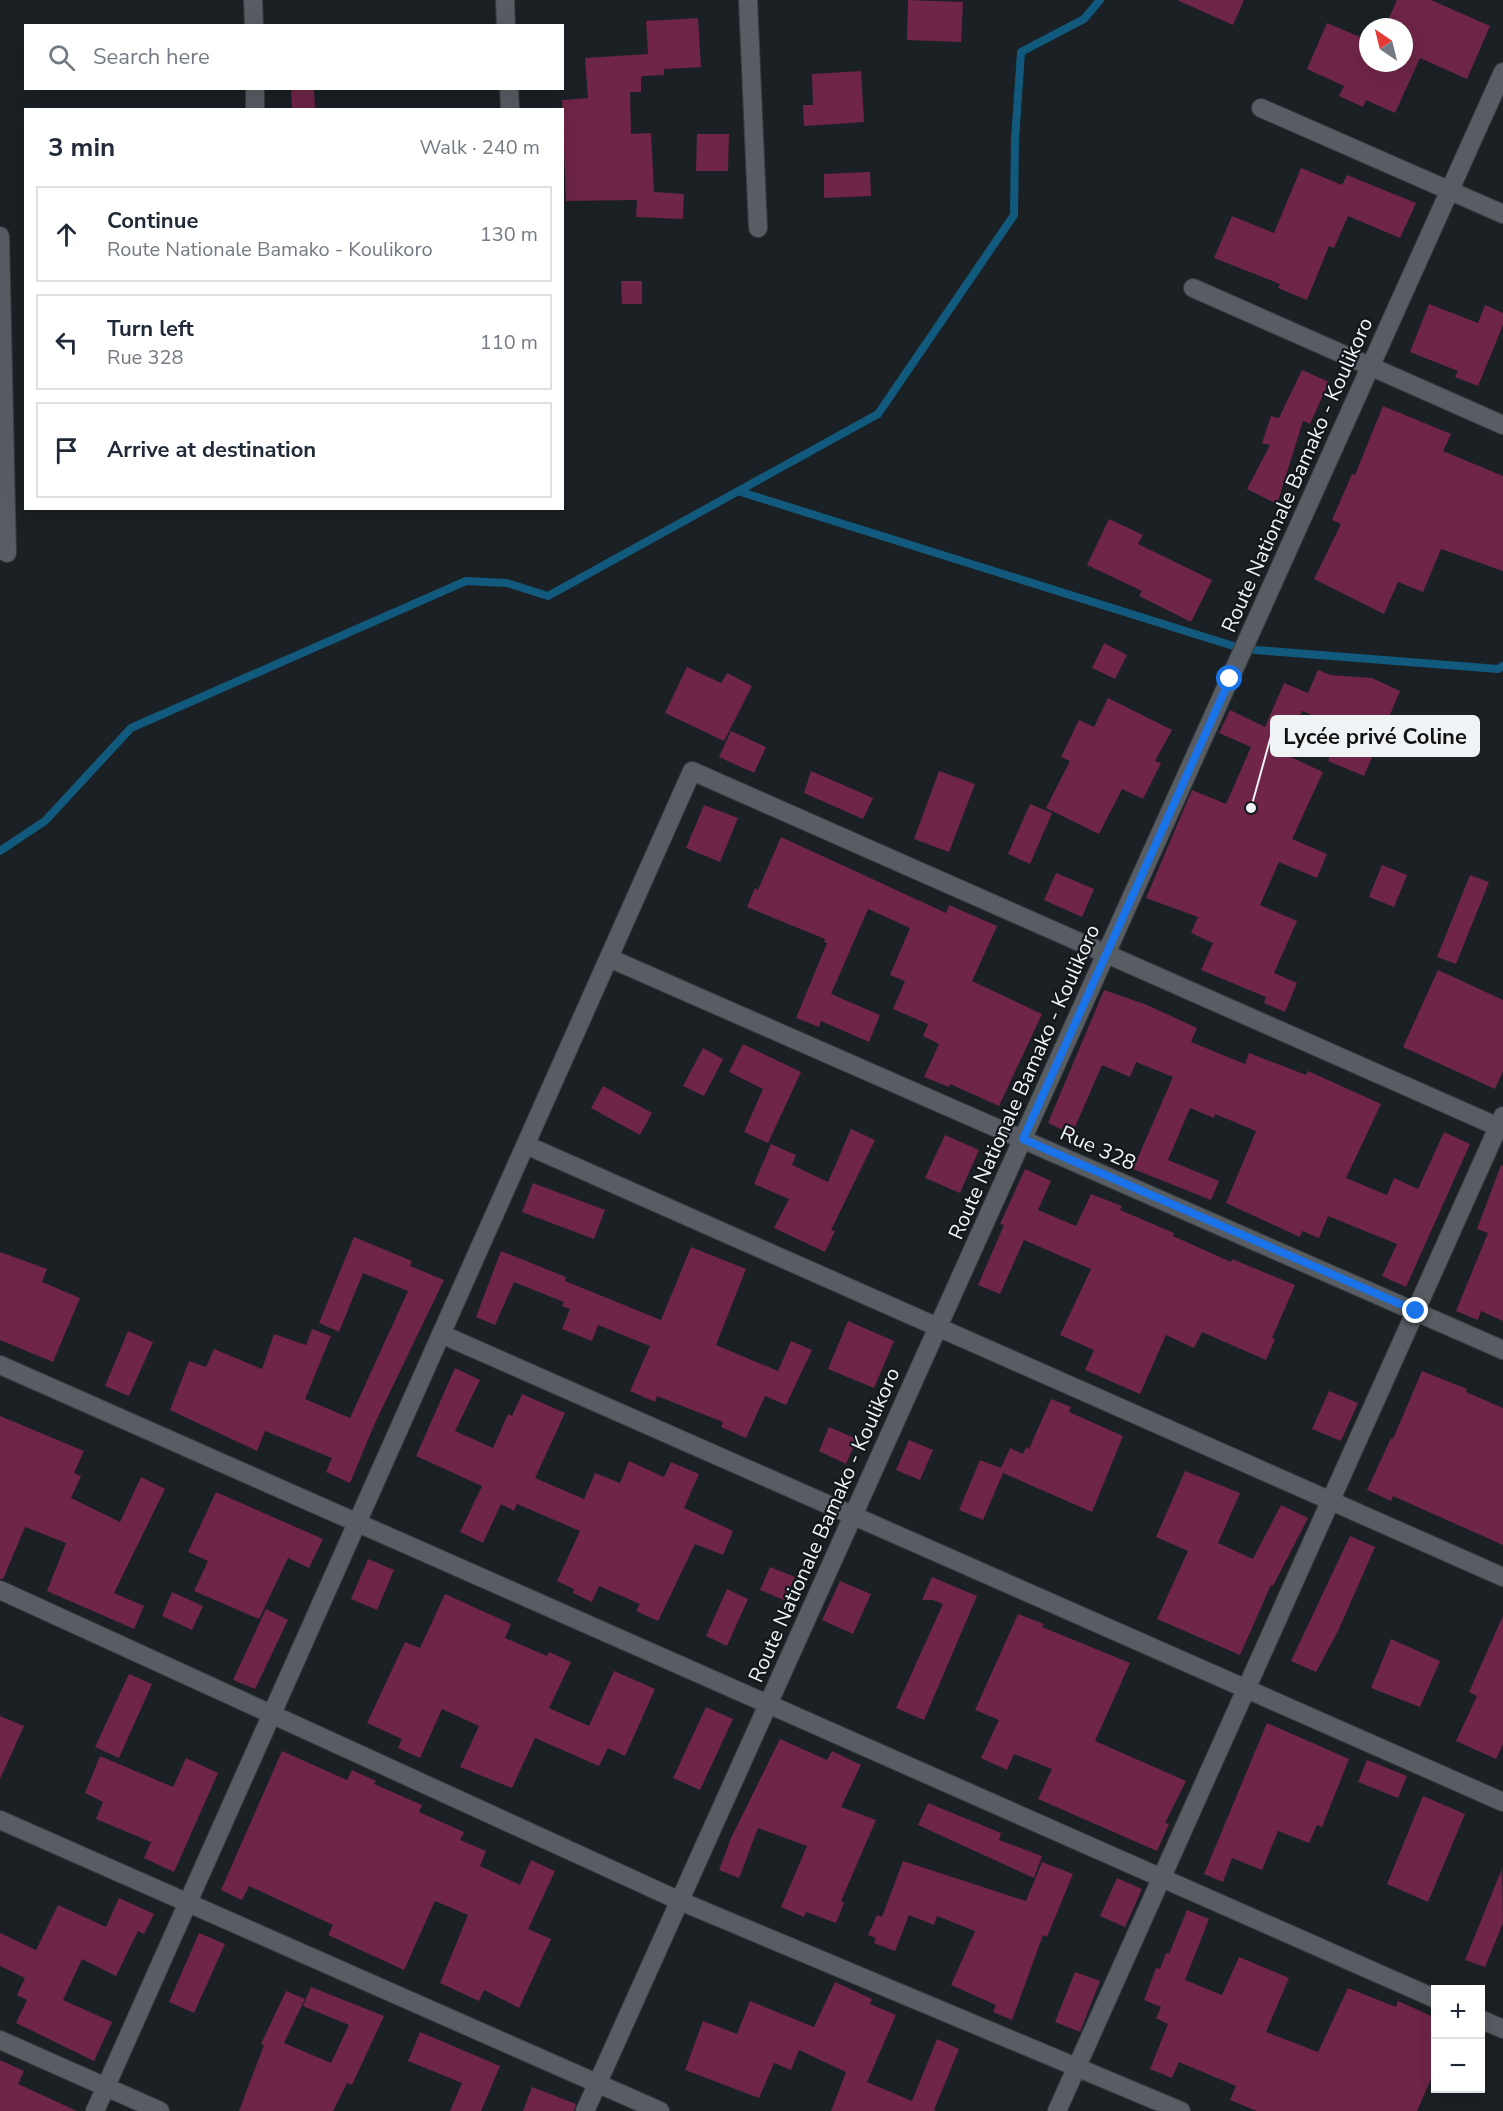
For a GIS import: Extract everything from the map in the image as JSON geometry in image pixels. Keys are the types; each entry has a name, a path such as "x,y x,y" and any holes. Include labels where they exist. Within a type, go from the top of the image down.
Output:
{"street":[{"path":"254,0 254,24"},
{"path":"505,0 506,24"},
{"path":"748,0 758,228"},
{"name":"Route Nationale Bamako - Koulikoro","path":"585,2111 1503,72"},
{"path":"255,90 255,108"},
{"path":"509,90 510,108"},
{"path":"1262,108 1503,214"},
{"path":"0,236 7,554"},
{"path":"1193,288 1503,425"},
{"path":"95,2111 692,771 1106,954 1501,1124 1057,2111"},
{"name":"Rue 328","path":"609,958 1503,1350"},
{"path":"526,1145 1503,1577"},
{"path":"441,1334 1503,1802"},
{"path":"0,1365 1431,1997"},
{"path":"0,1590 680,1900 1078,2066 1180,2111"},
{"path":"0,1820 660,2111"},
{"path":"1485,2021 1503,2029"},
{"path":"0,2040 160,2111"}],"building":[{"path":"908,0 963,2 961,42 907,40"},
{"path":"1177,0 1244,0 1233,25"},
{"path":"1397,0 1431,0 1490,26 1467,79 1420,58 1395,113 1366,100 1363,107 1339,96 1344,86 1307,69 1327,23 1359,36 1359,72 1413,72 1413,18 1389,18"},
{"path":"698,18 701,67 664,69 664,75 641,77 641,92 630,92 631,134 651,133 654,192 684,194 683,219 636,217 637,200 566,201 562,100 588,98 585,58 648,54 646,21"},
{"path":"861,71 864,122 804,126 803,105 813,105 812,74"},
{"path":"291,90 314,90 315,108 292,108"},
{"path":"697,134 729,134 728,171 696,171"},
{"path":"1301,168 1342,185 1347,175 1416,203 1400,238 1348,216 1334,248 1329,246 1307,300 1278,288 1280,284 1214,258 1232,216 1274,233"},
{"path":"870,172 871,196 824,198 824,174"},
{"path":"621,281 642,281 642,304 622,304"},
{"path":"1429,304 1478,323 1485,305 1503,313 1503,325 1478,386 1455,377 1458,371 1410,352"},
{"path":"1302,370 1329,382 1310,424 1303,421 1277,504 1247,489 1270,445 1262,443 1271,416 1279,418"},
{"path":"1383,406 1451,434 1443,451 1503,476 1503,571 1441,549 1423,592 1398,582 1384,614 1314,579 1341,524 1332,520 1352,474 1355,475"},
{"path":"1109,519 1143,535 1138,544 1212,580 1191,622 1139,596 1142,591 1087,565"},
{"path":"1104,643 1127,655 1115,679 1092,668"},
{"path":"687,667 721,683 727,673 752,686 724,741 665,713"},
{"path":"1318,670 1330,675 1372,678 1400,691 1364,776 1328,761 1342,727 1302,711 1284,754 1323,772 1292,839 1327,854 1317,878 1279,862 1260,905 1297,921 1274,973 1297,983 1285,1012 1264,1003 1266,997 1201,970 1213,943 1191,933 1198,917 1146,898 1192,790 1226,804 1251,747 1219,733 1230,710 1265,727 1284,683 1308,693"},
{"path":"1108,698 1172,730 1155,761 1161,763 1143,799 1122,789 1099,834 1046,808 1070,761 1061,757 1079,720 1094,727"},
{"path":"731,731 766,747 754,773 719,757"},
{"path":"811,771 873,798 863,819 804,793"},
{"path":"939,771 975,784 949,852 914,839"},
{"path":"1030,804 1052,813 1030,864 1008,854"},
{"path":"704,805 738,818 720,862 686,848"},
{"path":"781,837 946,913 949,905 997,926 972,981 1042,1014 999,1106 950,1084 949,1087 924,1077 939,1044 923,1036 928,1024 893,1009 905,981 890,975 910,928 868,909 831,994 880,1015 869,1042 821,1021 819,1027 796,1018 827,943 824,942 825,939 747,907 755,888 758,890"},
{"path":"1382,865 1407,875 1394,907 1369,897"},
{"path":"1056,873 1094,889 1082,917 1044,900"},
{"path":"1470,875 1489,882 1456,964 1437,957"},
{"path":"1438,970 1503,1000 1503,1071 1495,1089 1403,1047"},
{"path":"1104,990 1147,1005 1197,1028 1191,1042 1245,1064 1249,1053 1306,1075 1308,1071 1381,1104 1346,1178 1387,1195 1394,1178 1418,1189 1444,1132 1470,1144 1406,1287 1382,1276 1397,1244 1328,1216 1319,1238 1302,1231 1300,1237 1226,1203 1256,1131 1215,1114 1214,1118 1190,1108 1168,1160 1219,1181 1211,1200 1133,1169 1173,1077 1136,1062 1130,1077 1102,1065 1072,1134 1048,1123"},
{"path":"743,1044 801,1072 768,1143 744,1132 763,1089 729,1072"},
{"path":"703,1048 723,1059 704,1096 683,1086"},
{"path":"603,1086 652,1113 640,1135 591,1108"},
{"path":"851,1129 875,1140 831,1230 835,1231 825,1252 774,1228 789,1199 754,1184 771,1144 796,1155 792,1165 828,1182"},
{"path":"945,1135 979,1150 960,1193 925,1178"},
{"path":"1501,1165 1503,1166 1503,1321 1481,1311 1478,1320 1456,1311 1488,1233 1477,1229"},
{"path":"1025,1169 1051,1181 1038,1210 1076,1226 1091,1194 1122,1206 1120,1210 1174,1233 1173,1236 1231,1262 1232,1259 1295,1285 1272,1338 1275,1339 1266,1360 1202,1332 1194,1348 1166,1335 1140,1394 1085,1370 1094,1350 1060,1335 1091,1269 1024,1240 1000,1294 978,1285 1004,1225 1000,1224"},
{"path":"533,1183 605,1210 594,1239 522,1212"},
{"path":"354,1237 412,1261 410,1266 444,1280 375,1423 350,1483 326,1472 332,1458 265,1431 257,1451 170,1410 189,1361 206,1367 214,1349 262,1369 274,1334 306,1345 312,1329 331,1336 305,1399 350,1418 408,1291 363,1273 339,1332 319,1323"},
{"path":"691,1247 746,1269 716,1345 778,1371 791,1341 812,1350 786,1405 765,1396 746,1438 721,1427 723,1422 657,1396 655,1402 630,1391 650,1346 598,1325 592,1341 562,1329 570,1309 562,1306 564,1302 514,1282 495,1325 476,1317 501,1251 566,1277 565,1281 661,1320"},
{"path":"0,1252 47,1269 42,1282 80,1298 53,1362 0,1340"},
{"path":"848,1321 894,1341 874,1388 828,1369"},
{"path":"128,1331 153,1342 129,1396 105,1386"},
{"path":"455,1368 480,1380 455,1431 493,1448 508,1414 512,1416 522,1394 565,1413 535,1478 584,1499 595,1473 620,1483 629,1461 664,1477 671,1462 699,1474 684,1508 733,1531 723,1555 695,1544 658,1621 636,1611 640,1604 599,1586 592,1602 573,1593 574,1589 557,1581 580,1531 517,1504 514,1511 501,1504 483,1543 460,1532 482,1486 416,1456"},
{"path":"1422,1371 1467,1389 1466,1392 1503,1408 1503,1545 1393,1496 1391,1501 1367,1490 1391,1438 1393,1439"},
{"path":"1329,1391 1358,1403 1341,1441 1312,1429"},
{"path":"1051,1399 1071,1407 1069,1412 1123,1436 1092,1512 1003,1473 983,1520 959,1510 980,1460 1001,1468 1010,1448 1023,1454 1026,1447 1029,1449"},
{"path":"0,1416 84,1451 74,1473 81,1476 71,1498 120,1522 141,1477 165,1489 114,1593 144,1606 134,1629 47,1591 66,1543 25,1527 3,1579 0,1579"},
{"path":"829,1427 857,1439 846,1464 819,1451"},
{"path":"909,1440 933,1450 920,1480 896,1470"},
{"path":"1185,1471 1240,1493 1218,1543 1253,1559 1281,1505 1308,1518 1273,1586 1271,1585 1240,1655 1157,1619 1188,1551 1156,1537"},
{"path":"216,1492 323,1539 309,1568 288,1558 259,1619 194,1591 208,1561 188,1552"},
{"path":"1350,1536 1375,1547 1338,1631 1316,1672 1291,1661"},
{"path":"368,1559 394,1570 377,1610 351,1599"},
{"path":"770,1567 795,1577 784,1600 760,1590"},
{"path":"932,1577 977,1596 924,1720 896,1708 943,1604 933,1600 922,1600"},
{"path":"840,1581 871,1594 853,1634 822,1620"},
{"path":"727,1589 748,1599 727,1646 706,1636"},
{"path":"172,1592 203,1606 192,1630 162,1616"},
{"path":"445,1594 511,1624 505,1638 547,1656 549,1652 571,1662 549,1708 589,1726 614,1671 655,1689 625,1756 608,1748 599,1766 535,1738 512,1788 460,1767 479,1726 442,1709 420,1758 398,1748 402,1739 367,1723 405,1642 420,1648"},
{"path":"266,1609 288,1620 255,1689 233,1680"},
{"path":"1018,1614 1044,1624 1042,1627 1130,1663 1095,1741 1186,1781 1165,1823 1169,1824 1157,1851 1038,1799 1052,1769 1014,1754 1007,1770 981,1758 999,1720 975,1710"},
{"path":"1503,1616 1503,1744 1496,1759 1456,1741 1477,1696 1469,1692"},
{"path":"1391,1639 1440,1661 1420,1707 1371,1688"},
{"path":"129,1674 152,1684 119,1758 95,1747"},
{"path":"706,1707 733,1719 700,1790 673,1778"},
{"path":"0,1716 24,1726 0,1779"},
{"path":"1267,1723 1349,1759 1322,1827 1317,1825 1309,1843 1278,1831 1262,1870 1232,1858 1223,1882 1204,1874"},
{"path":"780,1739 827,1760 832,1751 861,1765 841,1807 876,1820 841,1901 844,1903 836,1923 806,1912 804,1917 781,1907 807,1846 758,1828 739,1878 719,1870 731,1838"},
{"path":"282,1751 347,1780 352,1770 376,1781 374,1784 422,1805 419,1812 464,1832 460,1840 486,1851 480,1866 520,1885 531,1860 555,1871 528,1929 551,1939 519,2008 484,1990 479,2001 440,1983 468,1915 435,1901 404,1970 328,1935 333,1925 249,1886 242,1900 221,1890"},
{"path":"100,1756 173,1787 186,1758 218,1773 174,1872 144,1858 151,1842 96,1819 103,1802 85,1793"},
{"path":"1367,1760 1407,1776 1398,1798 1358,1782"},
{"path":"1423,1796 1465,1814 1428,1902 1387,1884"},
{"path":"928,1803 1001,1833 999,1840 1042,1856 1034,1878 918,1825"},
{"path":"903,1861 1026,1901 1042,1862 1073,1874 1047,1937 1043,1935 1012,2020 993,2012 996,2005 951,1985 975,1931 937,1916 934,1925 909,1915 895,1951 874,1943 876,1938 868,1935 877,1915 882,1917"},
{"path":"1502,1869 1503,1923 1485,1967 1465,1960"},
{"path":"1117,1878 1142,1889 1125,1927 1100,1916"},
{"path":"119,1898 154,1914 144,1934 138,1931 116,1976 82,1959 63,2000 112,2022 94,2061 16,2023 27,2000 17,1995 25,1978 0,1966 0,1933 36,1950 58,1905 106,1927"},
{"path":"1187,1910 1209,1919 1185,1980 1222,1995 1239,1957 1289,1978 1266,2032 1318,2052 1348,1988 1396,2007 1398,2001 1431,2016 1431,2079 1417,2111 1257,2111 1230,2100 1236,2086 1179,2062 1172,2078 1150,2069 1168,2024 1156,2018 1161,2007 1144,2000 1156,1968 1160,1969 1166,1953 1169,1954"},
{"path":"199,1933 225,1944 194,2013 169,2002"},
{"path":"1075,1972 1100,1981 1080,2032 1055,2022"},
{"path":"835,1982 872,1999 870,2004 896,2015 867,2082 912,2101 937,2039 959,2049 934,2110 936,2111 831,2111 846,2072 799,2050 791,2070 774,2063 759,2098 685,2070 703,2021 737,2034 750,2001 814,2027"},
{"path":"311,1987 384,2016 352,2085 347,2083 333,2111 239,2111 264,2045 261,2044 286,1991 305,1999 284,2043 331,2063 349,2025 303,2006"},
{"path":"420,2032 500,2066 481,2111 450,2111 462,2083 408,2061"},
{"path":"0,2060 24,2071 18,2084 77,2111 0,2111"},
{"path":"532,2087 576,2104 574,2111 523,2111"}],"waterway":[{"path":"0,851 45,821 131,728 466,581 507,583 548,596 878,414 1014,215 1015,140 1021,52 1084,19 1100,0"},
{"path":"741,492 1243,649 1498,669 1503,666"}],"place":[{"name":"Lycée privé Coline","path":"1251,808"}],"route":[{"path":"1230,679 1023,1139 1416,1311"}]}
